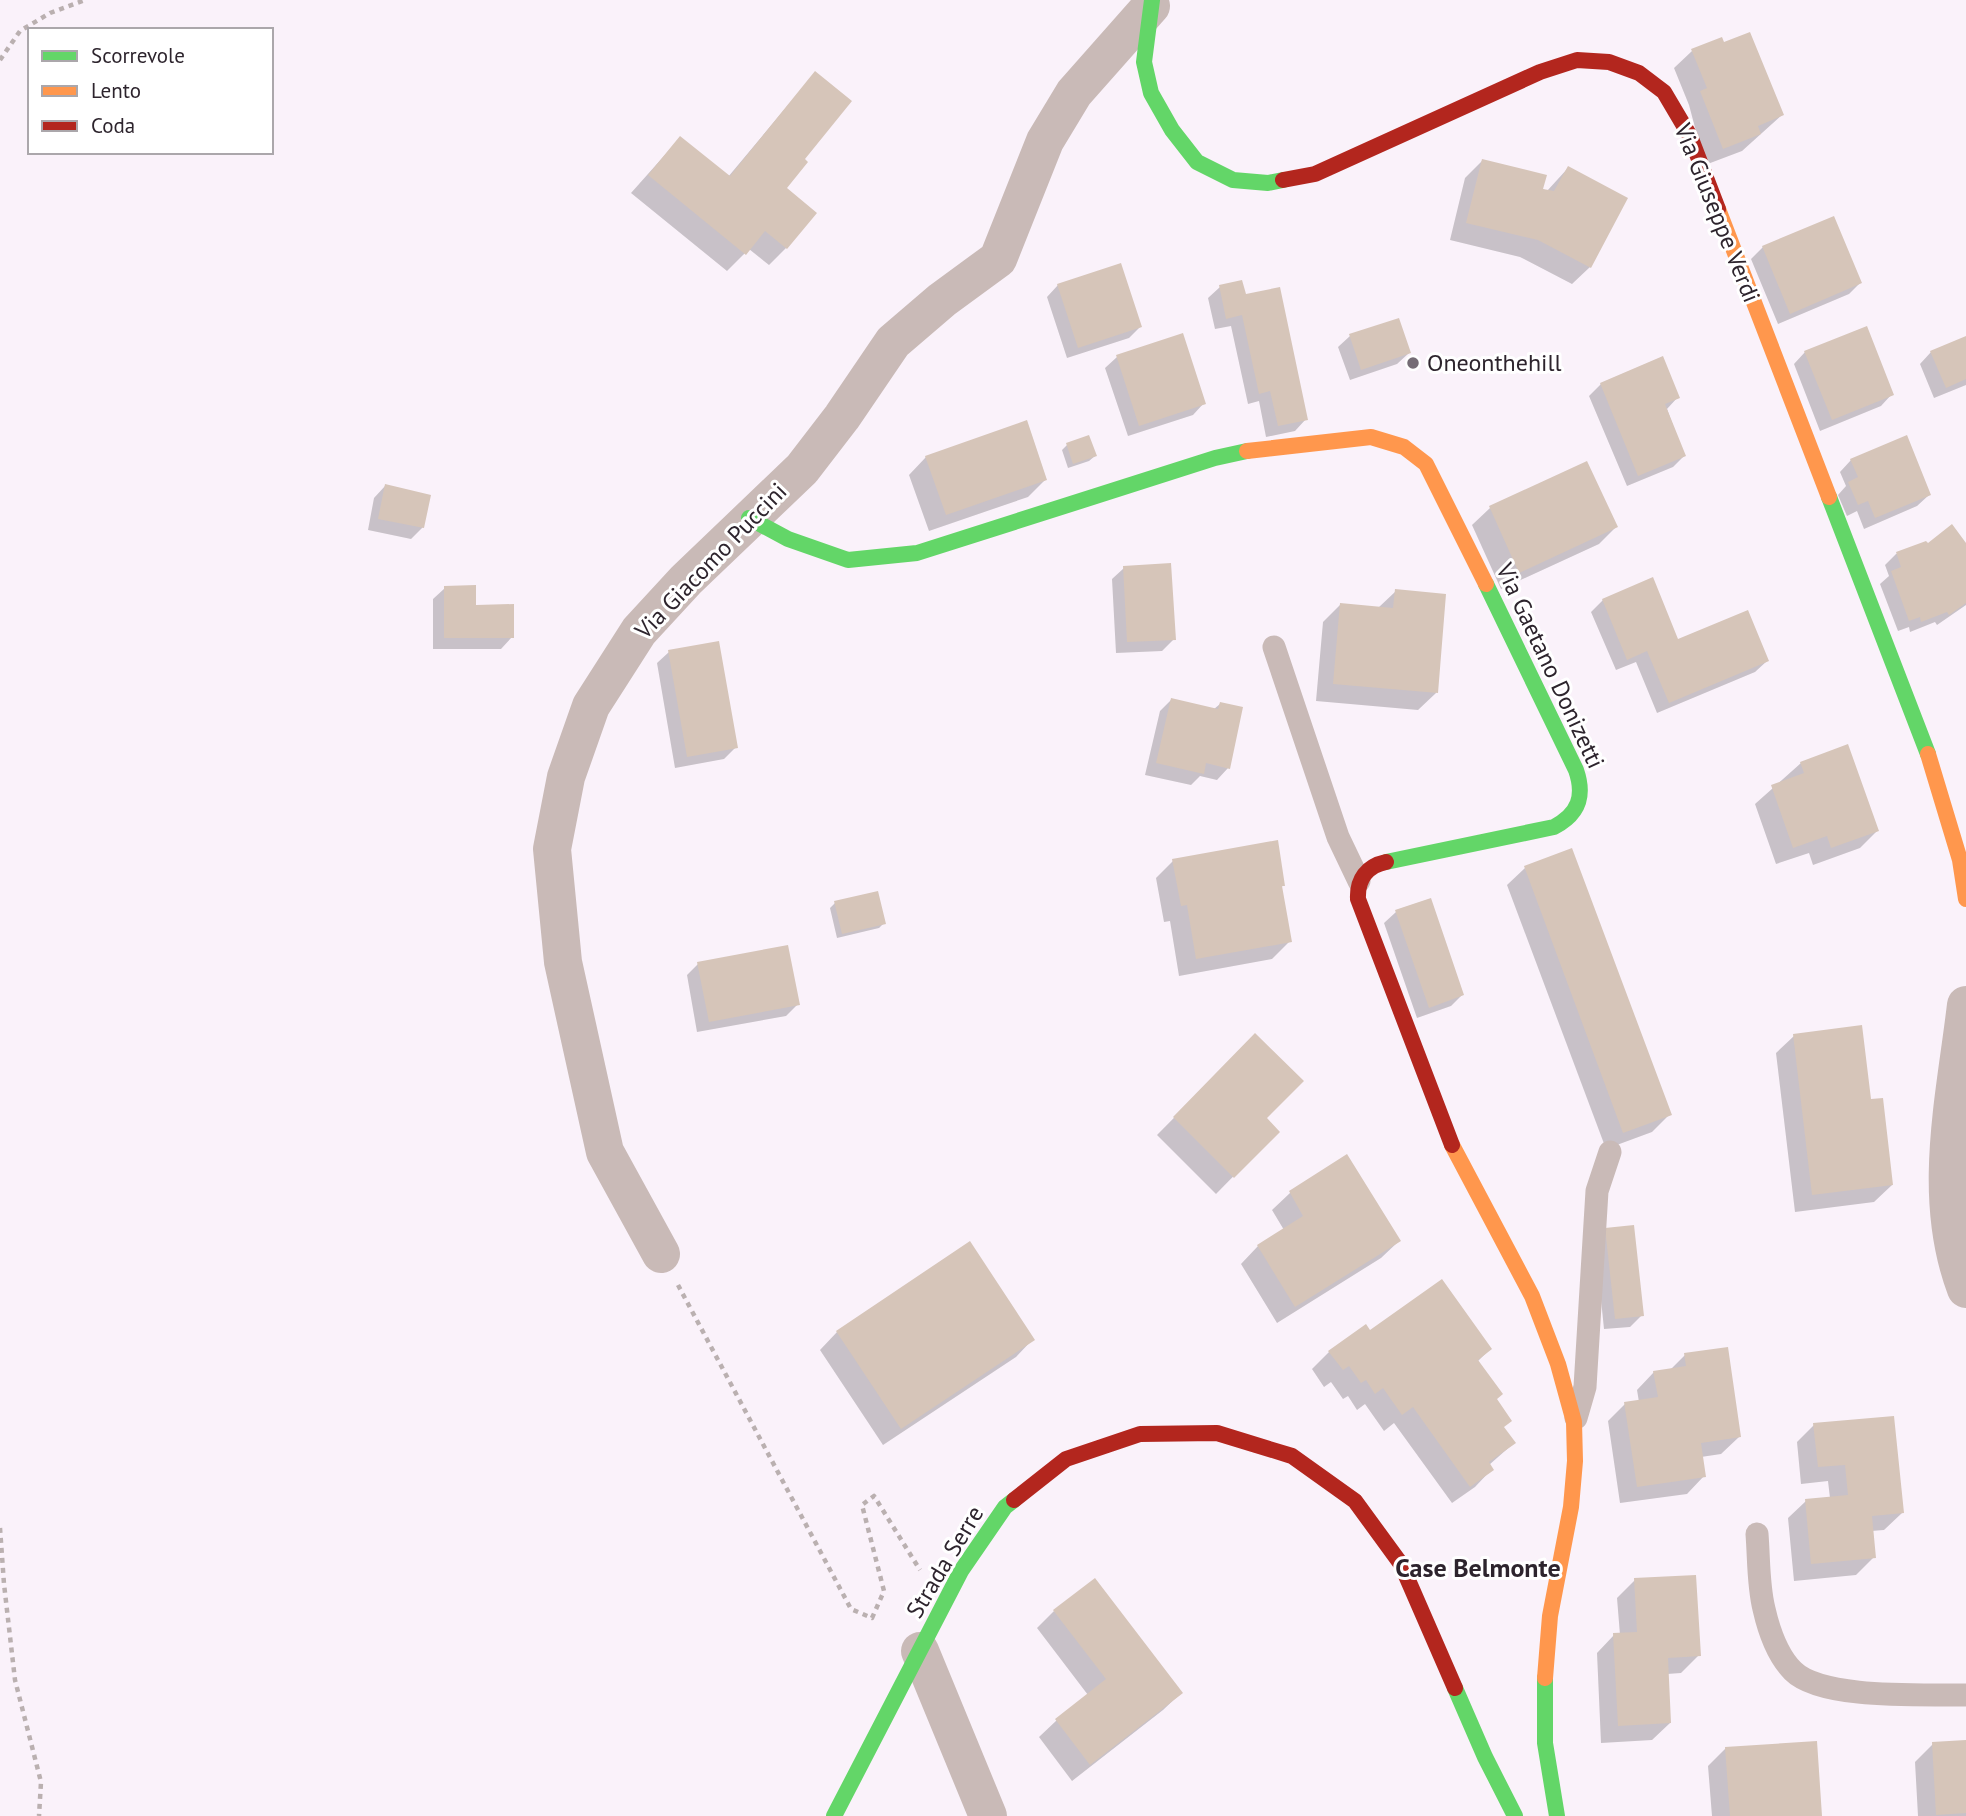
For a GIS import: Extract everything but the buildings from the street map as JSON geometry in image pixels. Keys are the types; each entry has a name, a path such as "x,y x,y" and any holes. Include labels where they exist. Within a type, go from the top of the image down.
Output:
{"street":[{"name":"Via Giacomo Puccini","path":"661,1254 605,1152 563,962 552,849 566,777 591,706 639,631 686,580 802,469 842,417 893,342 942,300 998,259 1051,131 1074,93 1152,3"},
{"name":"Via Giuseppe Verdi","path":"1152,3 1144,62 1151,93 1172,131 1198,162 1233,180 1268,183 1315,174 1539,72 1577,61 1609,62 1639,73 1664,92 1690,136 1934,769 1960,860 1966,899"},
{"name":"Via Gaetano Donizetti","path":"749,518 788,540 848,560 917,553 1215,458 1263,448 1371,437 1404,447 1426,464 1440,489 1576,770 1582,792 1580,804 1574,814 1554,827 1378,864 1370,867 1359,881"},
{"path":"1359,881 1358,899 1455,1152 1532,1296 1558,1364 1574,1422 1575,1461 1571,1507 1550,1616 1544,1684 1545,1743 1558,1816"},
{"path":"1966,1004 1955,1074 1947,1155 1949,1219 1966,1289"},
{"name":"Strada Serre","path":"834,1816 961,1571 1005,1507 1066,1460 1140,1434 1217,1433 1292,1456 1355,1501 1401,1564 1486,1757 1515,1816"},
{"path":"920,1651 988,1816"}],"lane":[{"path":"1273,647 1338,837 1359,881"},
{"path":"1574,1422 1586,1387 1597,1191 1610,1152"},
{"path":"1757,1534 1763,1608 1776,1648 1795,1673 1820,1686 1862,1693 1966,1695"}],"path":[{"path":"0,60 20,31 50,13 85,0"},
{"path":"661,1254 852,1609 872,1618 884,1591 862,1505 874,1496 943,1606"},
{"path":"0,1528 15,1680 41,1782 39,1816"}],"traffic: fast":[{"path":"1152,0 1144,62 1151,93 1172,130 1197,162 1233,180 1268,183 1283,180"},
{"path":"749,518 788,539 848,560 917,553 1215,458 1247,451"},
{"path":"1829,497 1928,754"},
{"path":"1386,862 1554,827 1569,816 1578,803 1580,788 1576,770 1486,584"},
{"path":"834,1816 961,1571 1005,1507 1014,1500"},
{"path":"1545,1678 1545,1743 1557,1816"},
{"path":"1455,1688 1485,1757 1515,1816"}],"traffic: slow":[{"path":"1718,209 1829,497"},
{"path":"1247,451 1371,437 1404,447 1426,464 1486,584"},
{"path":"1928,754 1960,860 1966,899"},
{"path":"1452,1145 1532,1296 1558,1364 1574,1422 1575,1461 1571,1507 1550,1616 1545,1678"}],"traffic: jam":[{"path":"1283,180 1315,174 1540,72 1577,60 1609,62 1639,73 1664,92 1690,136 1718,209"},
{"path":"1386,862 1364,874 1359,885 1358,899 1452,1145"},
{"path":"1014,1500 1066,1459 1140,1434 1217,1433 1292,1456 1355,1501 1401,1564 1455,1688"}],"place":[{"name":"Oneonthehill","path":"1413,363"}],"district":[{"name":"Case Belmonte","path":"1478,1568"}]}
